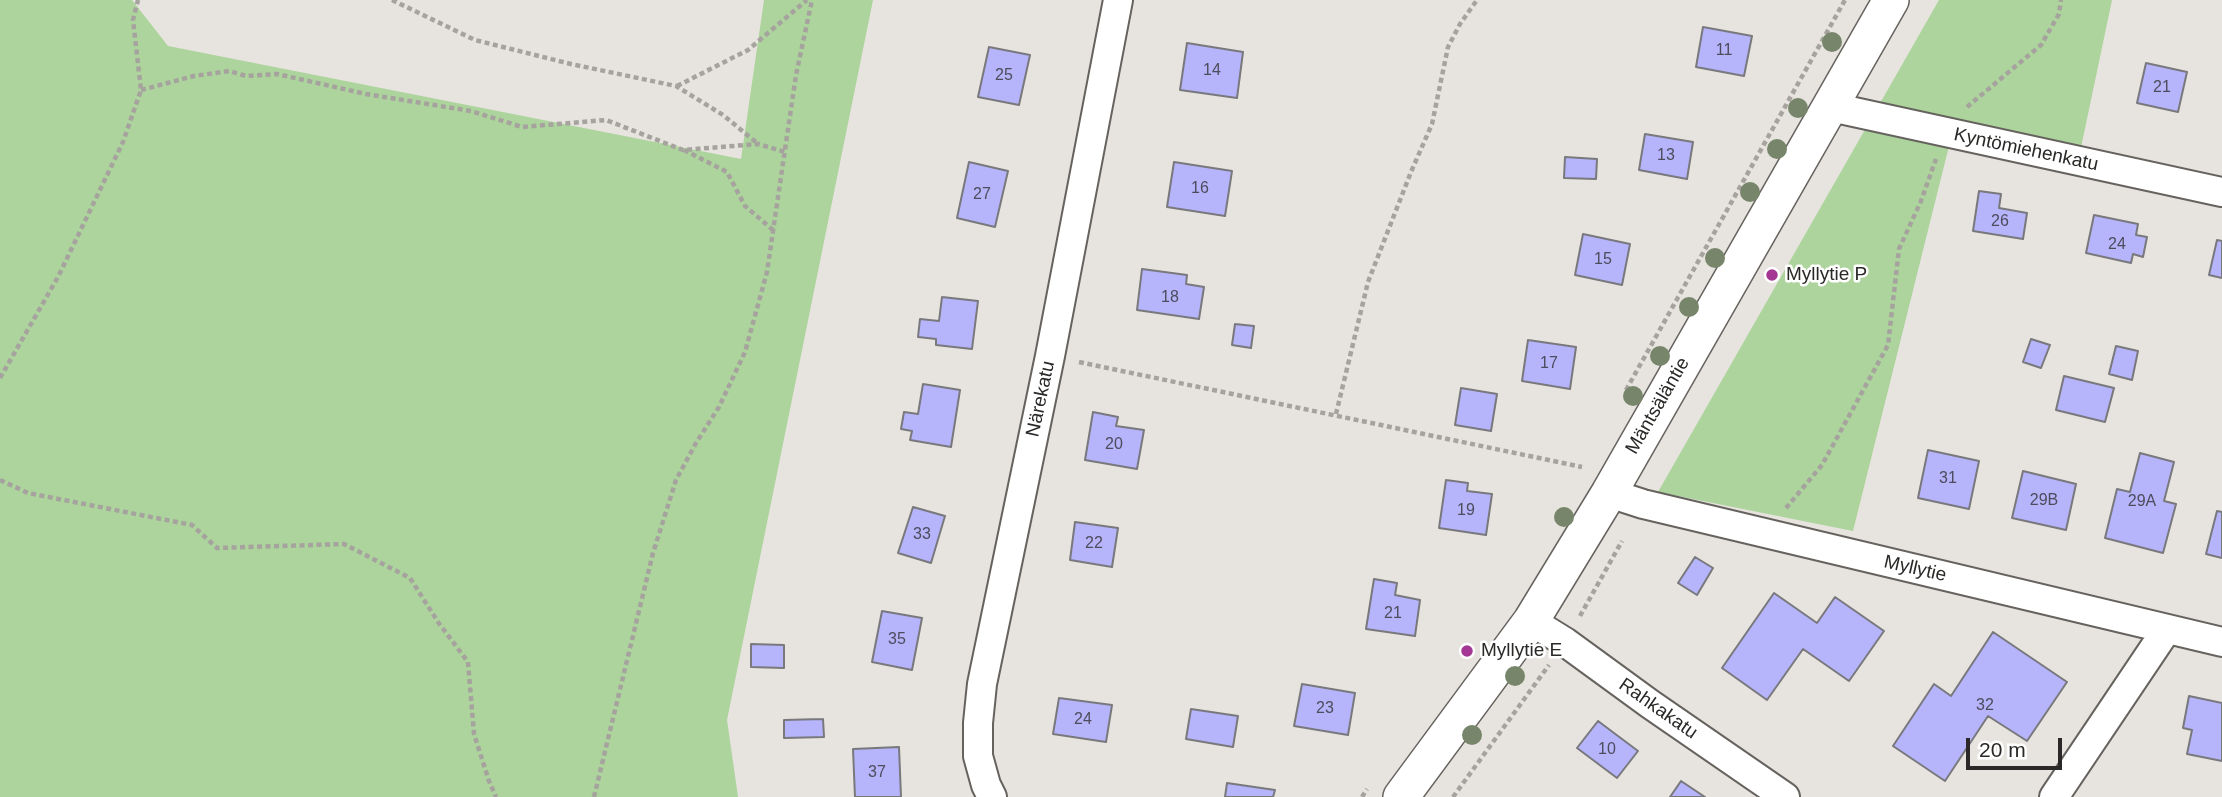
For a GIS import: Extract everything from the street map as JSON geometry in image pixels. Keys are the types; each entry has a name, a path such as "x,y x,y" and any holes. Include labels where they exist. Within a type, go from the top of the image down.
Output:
{"street":[{"name":"Närekatu","path":"992,797 978,756 982,684 1050,356 1118,0"},
{"name":"Mäntsäläntie","path":"1401,797 1531,621 1608,493 1891,0"},
{"name":"Kyntömiehenkatu","path":"1830,107 2222,192"},
{"name":"Myllytie","path":"1608,493 1766,534 2222,642"},
{"name":"Rahkakatu","path":"1531,621 1565,642 1785,797"},
{"path":"2054,797 2167,629"}],"path":[{"path":"0,378 58,277 124,142 141,90 133,20 138,0"},
{"path":"392,0 475,40 676,86 723,116 758,144"},
{"path":"676,86 748,50 810,0"},
{"path":"594,797 653,553 676,480 719,407 744,352 767,272 796,75 810,0"},
{"path":"1336,414 1368,282 1432,124 1447,47 1477,0"},
{"path":"1766,534 1822,465 1888,345 1899,248 1921,201 1945,132 1969,105 2041,45 2059,15 2061,0"},
{"path":"141,90 194,76 229,71 246,76 277,74 366,94 471,111 522,127 607,120 683,150 727,172 745,206 773,230"},
{"path":"683,150 758,144 785,152"},
{"path":"1050,356 1582,467"},
{"path":"0,480 28,493 192,525 217,548 345,544 410,578 468,662 474,734 496,797"}],"green space":[{"path":"0,0 132,0 168,46 741,159 764,0 873,0 727,720 738,797 0,797"},
{"path":"1939,0 2112,0 2079,157 1952,134 1853,531 1658,492"}],"building":[{"path":"1703,27 1752,36 1744,76 1696,67"},
{"path":"1187,43 1243,52 1237,98 1180,90"},
{"path":"989,47 1030,55 1019,105 978,97"},
{"path":"2146,63 2187,72 2178,112 2137,103"},
{"path":"1645,134 1693,142 1687,179 1639,170"},
{"path":"1565,157 1597,159 1596,179 1564,178"},
{"path":"969,162 1008,171 995,227 957,218"},
{"path":"1174,162 1232,171 1225,216 1167,207"},
{"path":"1979,191 2001,194 1999,208 2027,213 2023,239 1973,231"},
{"path":"2094,215 2138,224 2136,235 2147,237 2143,257 2133,254 2131,263 2086,253"},
{"path":"1583,234 1630,244 1622,285 1575,275"},
{"path":"2217,240 2222,241 2222,278 2209,275"},
{"path":"1142,269 1187,275 1186,284 1204,287 1199,319 1137,310"},
{"path":"942,297 978,301 972,349 936,345 936,339 918,337 920,319 939,321"},
{"path":"1235,324 1254,326 1251,348 1232,345"},
{"path":"2031,339 2050,345 2041,368 2023,362"},
{"path":"1528,340 1576,347 1570,389 1522,381"},
{"path":"2116,346 2138,351 2132,380 2109,374"},
{"path":"2064,376 2114,388 2105,422 2056,410"},
{"path":"923,384 960,390 951,447 910,440 912,431 901,429 904,412 918,414"},
{"path":"1461,388 1497,394 1491,431 1455,425"},
{"path":"1093,412 1118,417 1116,426 1144,430 1137,469 1085,460"},
{"path":"1928,450 1979,461 1969,509 1918,498"},
{"path":"2140,453 2174,462 2164,501 2176,504 2163,553 2105,538 2117,489 2130,492"},
{"path":"2023,471 2076,484 2066,530 2012,518"},
{"path":"1446,480 1468,483 1467,491 1492,494 1486,535 1439,528"},
{"path":"913,507 945,516 931,563 898,553"},
{"path":"2217,511 2222,512 2222,558 2206,554"},
{"path":"1075,522 1118,528 1112,567 1070,560"},
{"path":"1695,557 1713,568 1697,595 1678,583"},
{"path":"1374,579 1397,583 1395,595 1420,600 1415,636 1366,629"},
{"path":"1774,593 1817,623 1835,597 1884,631 1849,681 1803,649 1767,700 1722,668"},
{"path":"882,611 922,618 912,670 872,662"},
{"path":"1993,632 2067,682 2027,741 1988,716 1945,781 1893,746 1934,684 1951,696"},
{"path":"751,644 784,645 784,668 751,667"},
{"path":"1302,684 1355,693 1348,735 1294,726"},
{"path":"2189,696 2222,703 2222,761 2187,754 2192,730 2183,728"},
{"path":"1059,698 1112,705 1106,742 1053,734"},
{"path":"1191,709 1238,716 1233,747 1186,739"},
{"path":"823,719 824,737 784,738 784,720"},
{"path":"1598,721 1638,751 1617,778 1577,748"},
{"path":"899,747 901,797 855,797 853,749"},
{"path":"1681,781 1705,797 1670,797"},
{"path":"1227,783 1275,790 1273,797 1225,797"}],"place":[{"name":"Myllytie P","path":"1772,275"},
{"name":"Myllytie E","path":"1467,651"}]}
